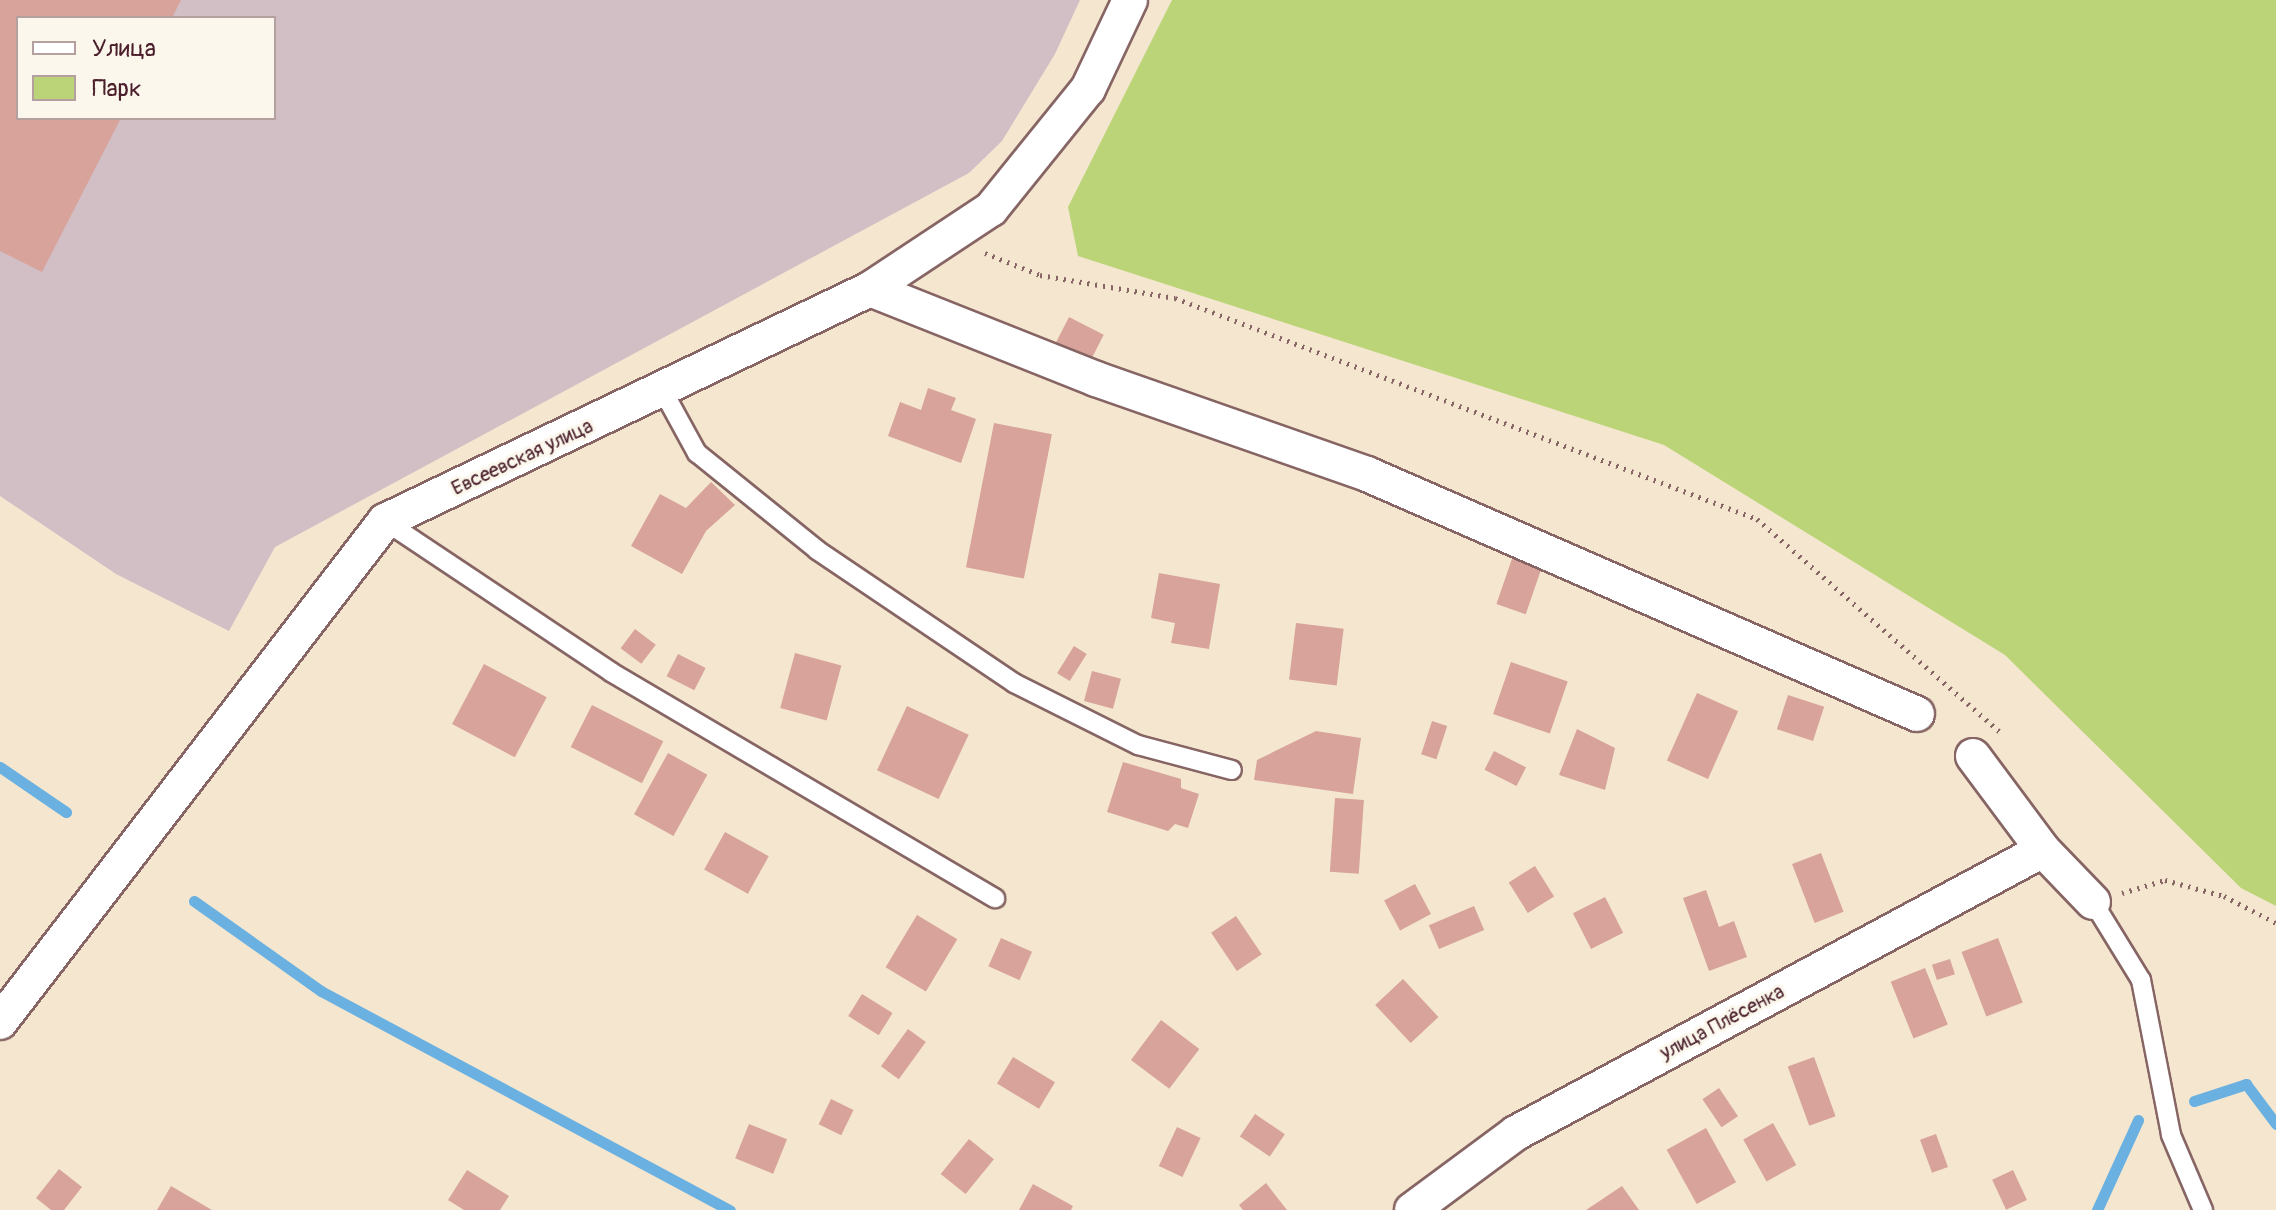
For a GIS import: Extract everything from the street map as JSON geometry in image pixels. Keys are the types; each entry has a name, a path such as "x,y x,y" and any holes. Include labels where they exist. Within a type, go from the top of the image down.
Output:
{"street":[{"name":"Евсеевская улица","path":"0,1022 385,521 663,391 870,289 991,209 1088,89 1130,0"},
{"path":"870,289 1096,379 1367,474 1917,714"},
{"path":"1973,756 2043,850 2093,902"},
{"name":"улица Плёсенка","path":"1412,1210 1516,1133 2043,850"}],"lane":[{"path":"663,391 697,453 817,550 1014,683 1138,745 1232,770"},
{"path":"385,521 611,672 995,898"},
{"path":"2093,902 2141,980 2171,1135 2203,1210"}],"path":[{"path":"946,239 1040,275 1175,298 1757,519 2004,736"},
{"path":"2093,902 2165,880 2224,896 2276,923"}],"shaded area":[{"path":"0,0 1080,0 1055,54 1002,141 969,173 275,547 229,631 116,574 0,496"}],"green space":[{"path":"1172,0 2276,0 2276,906 2241,888 2005,655 1664,445 1078,256 1068,207"}],"building":[{"path":"0,0 181,0 173,16 16,16 16,120 120,120 42,272 0,251"},
{"path":"1069,317 1104,335 1087,368 1052,350"},
{"path":"928,388 956,398 951,410 976,419 961,463 888,436 900,402 921,410"},
{"path":"994,423 1052,434 1024,579 966,567"},
{"path":"711,482 735,505 706,531 682,574 631,546 660,494 686,508"},
{"path":"1514,553 1543,563 1526,614 1496,604"},
{"path":"1159,573 1220,584 1209,649 1171,643 1175,623 1151,618"},
{"path":"1296,623 1344,629 1337,685 1289,680"},
{"path":"635,629 656,645 641,664 621,648"},
{"path":"1074,646 1087,654 1070,681 1057,673"},
{"path":"795,653 841,665 827,720 780,708"},
{"path":"678,654 706,668 694,690 667,676"},
{"path":"1511,662 1568,682 1550,734 1493,714"},
{"path":"484,664 547,697 515,757 452,724"},
{"path":"1092,671 1121,679 1113,709 1084,701"},
{"path":"1697,693 1738,711 1708,779 1667,761"},
{"path":"1788,695 1824,707 1813,741 1777,729"},
{"path":"592,705 663,741 642,783 571,747"},
{"path":"907,706 969,735 939,799 877,770"},
{"path":"1432,721 1447,726 1436,759 1421,754"},
{"path":"1577,729 1615,748 1605,790 1559,775"},
{"path":"1316,731 1361,738 1353,794 1254,780 1257,760"},
{"path":"1494,751 1526,767 1517,786 1484,770"},
{"path":"668,753 707,775 673,836 634,814"},
{"path":"1123,762 1181,779 1181,788 1199,794 1188,828 1175,824 1168,831 1107,812"},
{"path":"1335,798 1364,800 1359,874 1330,872"},
{"path":"725,832 769,856 748,894 704,870"},
{"path":"1821,853 1844,912 1815,923 1792,864"},
{"path":"1535,866 1554,897 1528,913 1509,882"},
{"path":"1415,884 1431,914 1400,930 1384,900"},
{"path":"1706,890 1719,927 1734,921 1747,957 1709,971 1683,898"},
{"path":"1605,897 1623,933 1591,949 1573,913"},
{"path":"1474,906 1484,930 1439,949 1429,925"},
{"path":"917,915 957,939 926,991 886,967"},
{"path":"1236,916 1262,954 1237,971 1211,933"},
{"path":"1001,938 1032,952 1019,980 988,966"},
{"path":"1998,938 2023,1002 1986,1016 1962,952"},
{"path":"1950,959 1955,974 1937,980 1932,965"},
{"path":"1925,968 1948,1025 1914,1038 1891,982"},
{"path":"1403,979 1438,1017 1411,1043 1375,1005"},
{"path":"862,994 893,1013 879,1035 848,1016"},
{"path":"1161,1020 1199,1049 1169,1089 1131,1060"},
{"path":"908,1029 926,1042 899,1079 881,1066"},
{"path":"1013,1057 1055,1082 1039,1109 997,1084"},
{"path":"1814,1057 1836,1116 1809,1126 1788,1067"},
{"path":"1719,1088 1738,1116 1721,1127 1702,1099"},
{"path":"831,1099 853,1110 841,1135 819,1124"},
{"path":"1255,1114 1285,1134 1270,1157 1240,1136"},
{"path":"1773,1123 1796,1165 1767,1181 1743,1139"},
{"path":"749,1124 787,1139 773,1174 735,1158"},
{"path":"1177,1127 1201,1138 1182,1177 1159,1166"},
{"path":"1706,1128 1736,1182 1697,1204 1667,1150"},
{"path":"1936,1134 1948,1167 1932,1173 1920,1140"},
{"path":"969,1139 994,1159 966,1194 941,1174"},
{"path":"59,1169 82,1187 64,1210 51,1210 36,1198"},
{"path":"467,1170 509,1196 500,1210 464,1210 448,1200"},
{"path":"2013,1170 2027,1200 2006,1210 1992,1180"},
{"path":"1266,1183 1287,1210 1243,1210 1239,1205"},
{"path":"1033,1184 1073,1206 1071,1210 1019,1210"},
{"path":"171,1186 212,1210 157,1210"},
{"path":"1622,1186 1639,1210 1586,1210"}],"waterway":[{"path":"0,767 66,812"},
{"path":"194,901 321,991 730,1210"},
{"path":"2194,1101 2246,1084 2276,1124"},
{"path":"2097,1210 2138,1120"}]}
